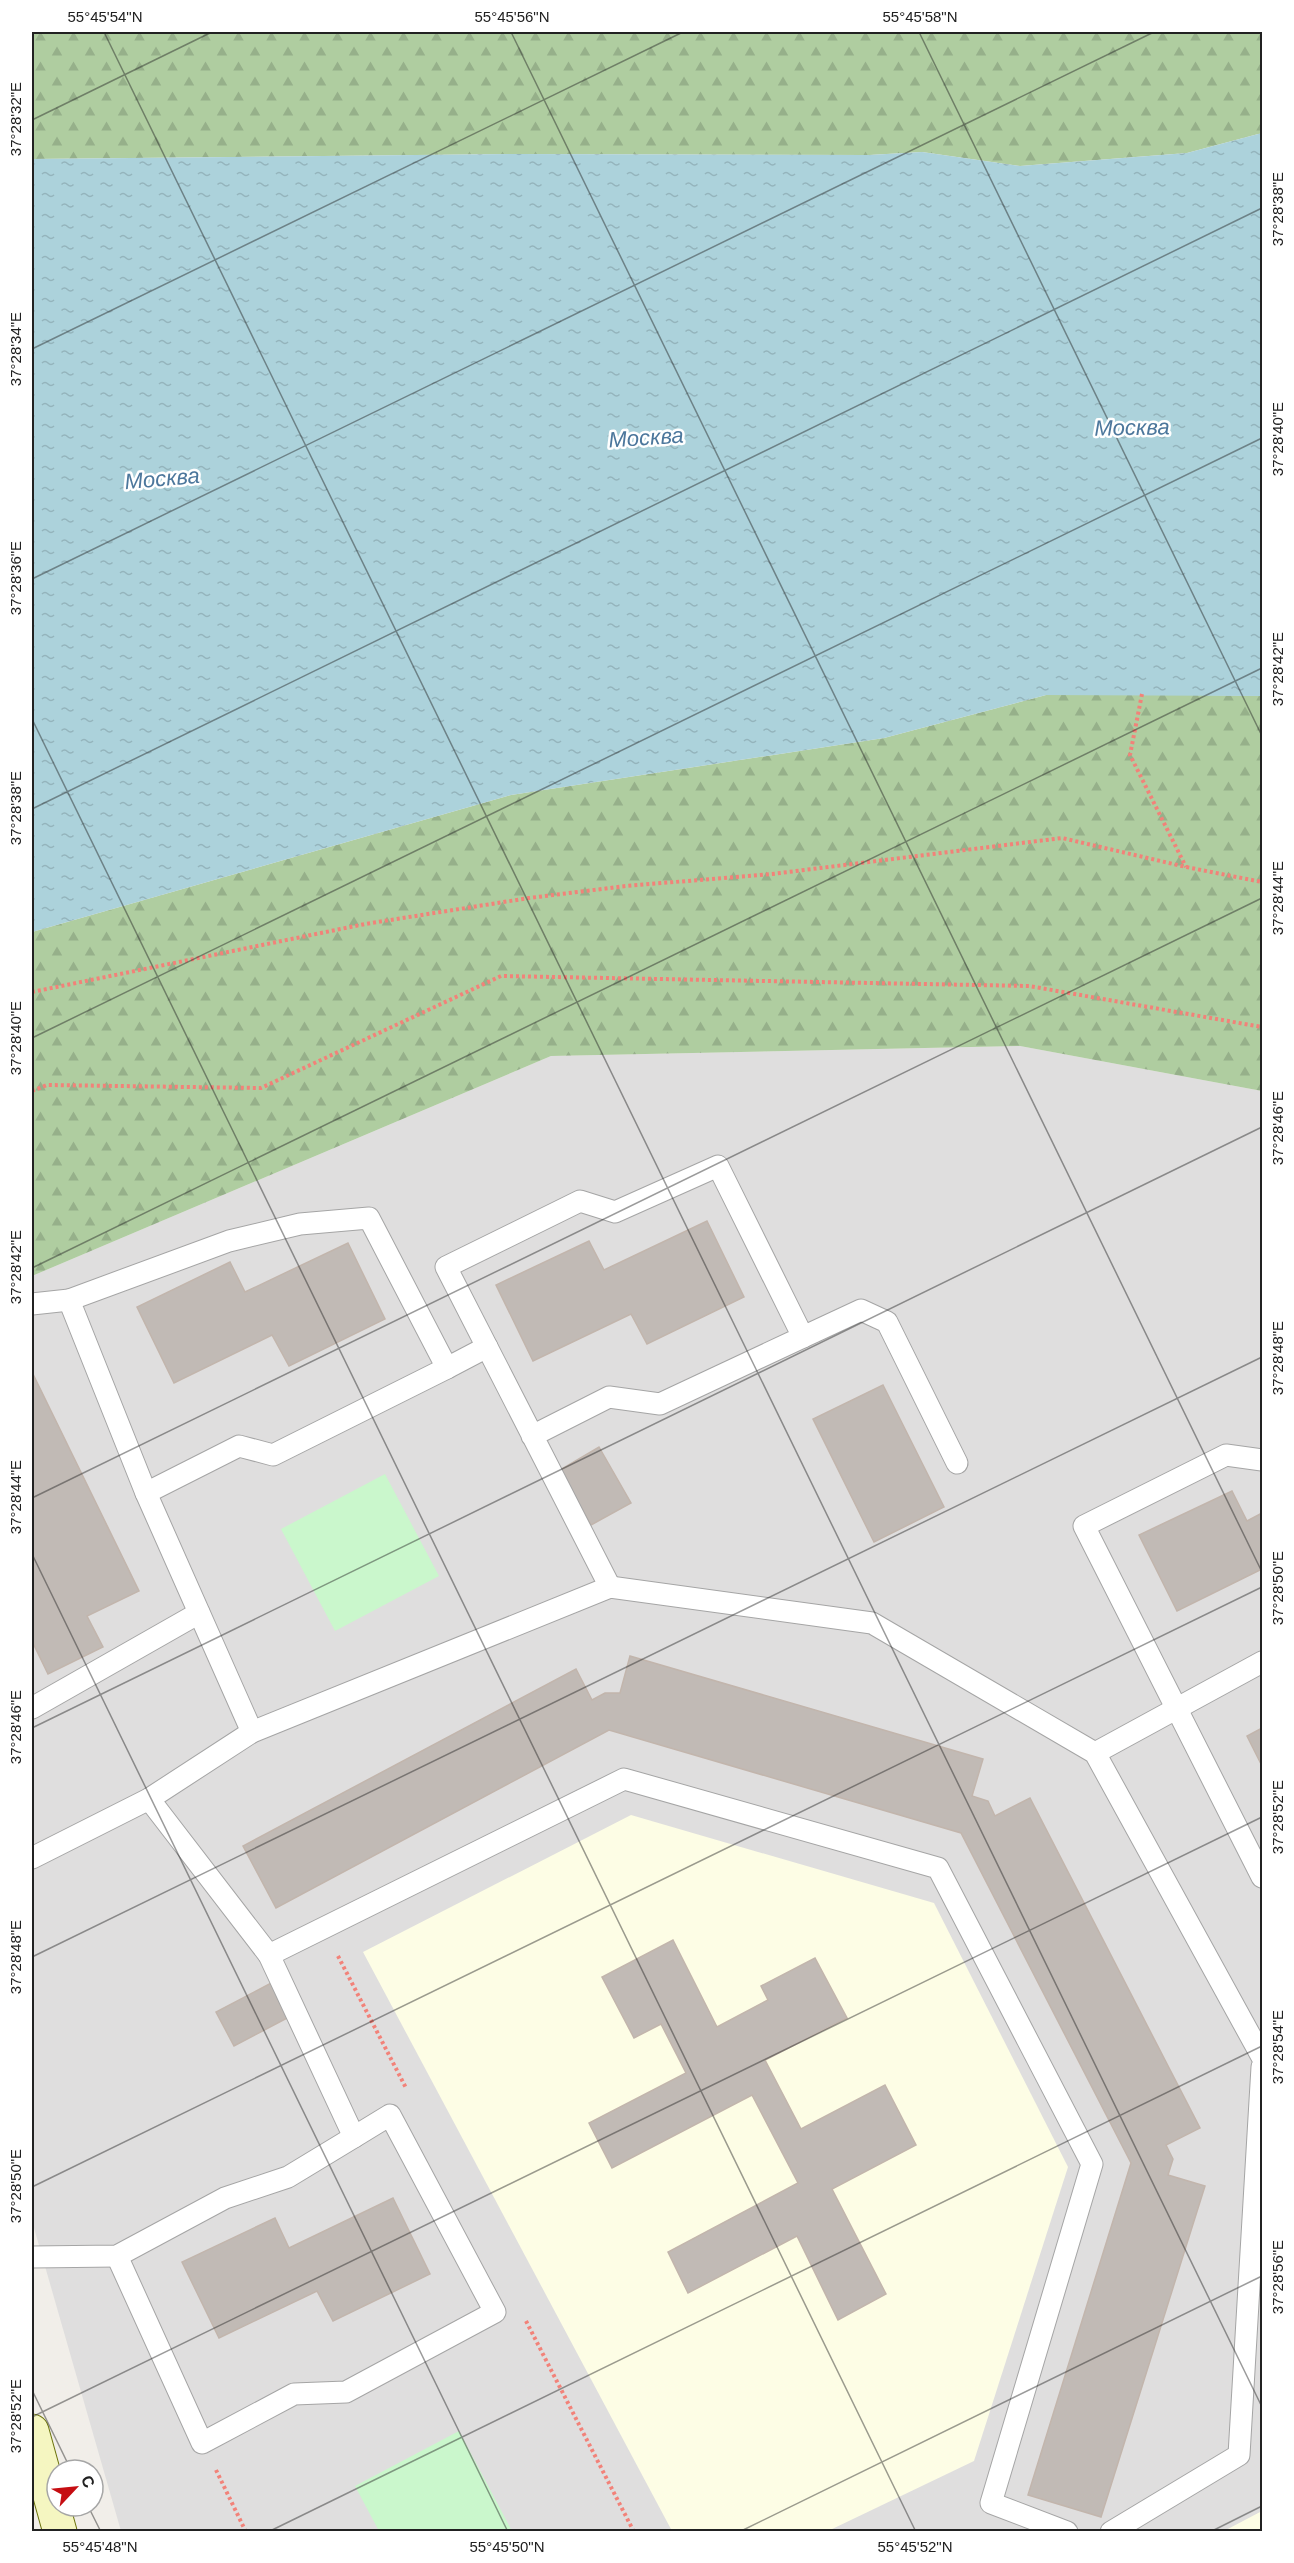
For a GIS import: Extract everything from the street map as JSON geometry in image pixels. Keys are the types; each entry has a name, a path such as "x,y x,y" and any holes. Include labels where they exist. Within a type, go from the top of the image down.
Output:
{"street":[{"path":"32,2431 60,2532"}],"lane":[{"path":"609,1587 446,1267 580,1201 615,1212 718,1166 803,1338"},
{"path":"32,1304 69,1299 229,1241 300,1224 369,1218 447,1368"},
{"path":"69,1299 146,1493 252,1732"},
{"path":"532,1436 609,1397 660,1404 861,1310 887,1322 957,1463"},
{"path":"146,1493 239,1446 273,1455 487,1347"},
{"path":"1263,1460 1226,1455 1084,1526 1263,1877"},
{"path":"32,1858 149,1799 252,1732 609,1587 872,1623 1095,1753 1263,2057"},
{"path":"32,1708 200,1612"},
{"path":"1095,1753 1263,1662"},
{"path":"269,1955 624,1779 938,1868 1092,2164 991,2503 1067,2532"},
{"path":"149,1799 269,1955 354,2138"},
{"path":"1111,2532 1239,2455 1263,2067"},
{"path":"32,2257 117,2256 225,2198 288,2177 390,2115 495,2312 346,2392 294,2394 202,2443 117,2256"}],"path":[{"path":"1142,694 1130,755 1186,867"},
{"path":"32,992 365,924 529,898 626,886 772,874 1062,838 1186,867 1263,882"},
{"path":"32,1091 47,1085 261,1088 501,976 1029,986 1263,1027"},
{"path":"202,2443 246,2532"}],"shaded area":[{"path":"1020,1046 1262,1091 1262,2531 121,2531 105,2475 105,2458 100,2458 32,2221 32,1276 551,1056"},
{"path":"631,1815 934,1903 1068,2167 974,2461 828,2531 672,2531 363,1952"},
{"path":"1262,2511 1262,2531 1224,2531"}],"green space":[{"path":"32,32 1262,32 1262,133 1187,153 1020,166 922,152 869,155 516,154 32,159"},
{"path":"1046,695 1262,696 1262,1091 1020,1046 551,1056 32,1276 32,932 511,795 884,738"},
{"path":"385,1474 439,1576 335,1631 281,1529"},
{"path":"459,2431 512,2531 379,2531 355,2486"}],"water":[{"name":"Москва","path":"1262,133 1262,696 1046,695 884,738 511,795 32,932 32,159 516,154 869,155 922,152 1020,166 1187,153"}],"building":[{"path":"707,1221 744,1297 647,1344 631,1314 533,1361 496,1285 589,1241 604,1270"},
{"path":"348,1243 385,1319 289,1366 272,1335 174,1383 137,1307 230,1262 245,1292"},
{"path":"32,1372 139,1591 87,1616 103,1647 48,1674 32,1641"},
{"path":"883,1385 944,1507 874,1542 813,1419"},
{"path":"599,1447 631,1503 591,1525 560,1470"},
{"path":"1232,1491 1247,1521 1262,1513 1262,1569 1177,1611 1139,1535"},
{"path":"630,1656 983,1759 972,1796 988,1801 995,1816 1030,1798 1200,2128 1166,2145 1173,2159 1168,2175 1205,2186 1101,2517 1028,2495 1131,2163 961,1833 609,1730 276,1908 243,1846 576,1669 592,1700 605,1693 620,1693"},
{"path":"1262,1728 1262,1766 1247,1736"},
{"path":"673,1940 717,2027 768,2000 761,1986 815,1958 847,2018 765,2060 801,2129 885,2085 916,2145 832,2189 886,2294 838,2320 797,2236 688,2293 668,2252 798,2183 752,2095 612,2168 589,2123 686,2073 661,2024 634,2038 602,1977"},
{"path":"275,1981 293,2015 234,2046 216,2012"},
{"path":"393,2198 430,2274 333,2321 317,2291 219,2338 182,2262 275,2218 289,2248"}]}
